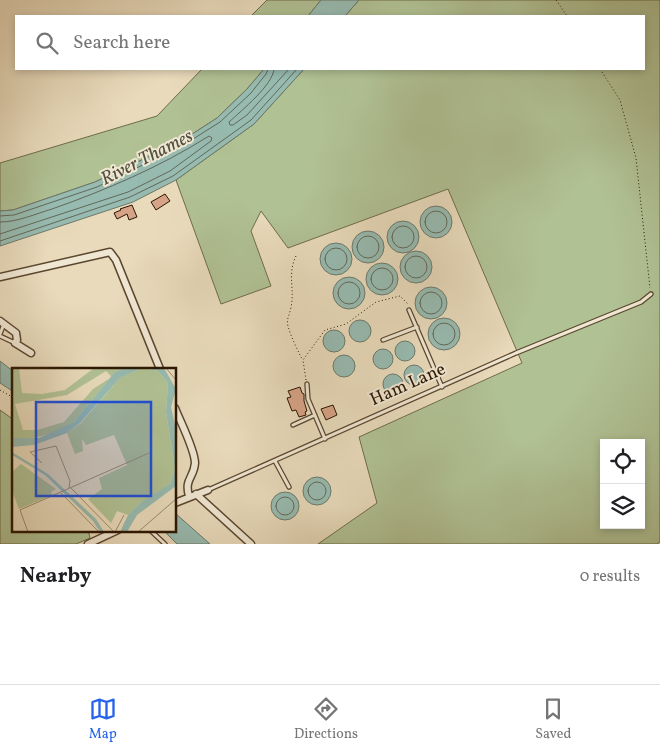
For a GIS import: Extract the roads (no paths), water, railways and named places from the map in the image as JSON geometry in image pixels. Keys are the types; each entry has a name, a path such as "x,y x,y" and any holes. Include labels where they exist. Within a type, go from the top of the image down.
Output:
{"street":[{"path":"0,277 110,252 116,260 160,368"},
{"path":"2,323 16,333 17,340 15,343 31,353"},
{"path":"176,411 194,456 194,468 186,486 193,495 251,544"},
{"name":"Ham Lane","path":"176,503 208,490"},
{"path":"88,544 114,532"}],"lane":[{"name":"Ham Lane","path":"208,490 516,353 642,302 651,294"},
{"path":"410,310 442,387"},
{"path":"2,323 0,335 15,343"},
{"path":"383,340 416,327"},
{"path":"307,384 308,399 325,439"},
{"path":"293,425 315,415"},
{"path":"275,460 289,487"},
{"path":"152,532 165,544"}],"water":[{"path":"321,0 359,0 346,15 309,15"},
{"name":"River Thames","path":"263,70 303,70 254,124 176,180 133,202 0,246 0,211 13,210 95,182 180,142 217,118 247,89"},
{"path":"436,206 442,207 447,211 451,216 451,228 447,233 442,237 436,238 430,237 425,233 421,228 420,222 421,216 425,211 430,207"},
{"path":"403,221 409,222 414,226 418,231 418,243 414,248 409,252 403,253 397,252 392,248 388,243 387,237 388,231 392,226 397,222"},
{"path":"368,231 374,232 379,236 383,241 383,253 379,258 374,262 368,263 362,262 357,258 353,253 352,247 353,241 357,236 362,232"},
{"path":"336,243 342,244 347,248 351,253 351,265 347,270 342,274 336,275 330,274 325,270 321,265 320,259 321,253 325,248 330,244"},
{"path":"416,251 422,252 427,256 431,261 431,273 427,278 422,282 416,283 410,282 405,278 401,273 400,267 401,261 405,256 410,252"},
{"path":"382,263 388,264 393,268 397,273 397,285 393,290 388,294 382,295 376,294 371,290 367,285 366,279 367,273 371,268 376,264"},
{"path":"349,277 355,278 360,282 364,287 364,299 360,304 355,308 349,309 343,308 338,304 334,299 333,293 334,287 338,282 343,278"},
{"path":"431,287 437,288 442,292 446,297 446,309 442,314 437,318 431,319 425,318 420,314 416,309 415,303 416,297 420,292 425,288"},
{"path":"444,318 450,319 455,323 459,328 459,340 455,345 450,349 444,350 438,349 433,345 429,340 428,334 429,328 433,323 438,319"},
{"path":"360,320 368,323 371,331 368,339 360,342 352,339 349,331 352,323"},
{"path":"334,330 342,333 345,341 342,349 334,352 326,349 323,341 326,333"},
{"path":"405,341 412,344 415,351 412,358 405,361 398,358 395,351 398,344"},
{"path":"383,349 390,352 393,359 390,366 383,369 376,366 373,359 376,352"},
{"path":"344,355 352,358 355,366 352,374 344,377 336,374 333,366 336,358"},
{"path":"0,361 12,370 12,391 0,383"},
{"path":"414,365 421,368 424,375 421,382 414,385 407,382 404,375 407,368"},
{"path":"393,374 400,377 403,384 400,391 393,394 386,391 383,384 386,377"},
{"path":"317,477 327,481 331,491 327,501 317,505 307,501 303,491 307,481"},
{"path":"285,492 295,496 299,506 295,516 285,520 275,516 271,506 275,496"},
{"path":"176,514 210,544 177,544 165,532 176,532"}]}
